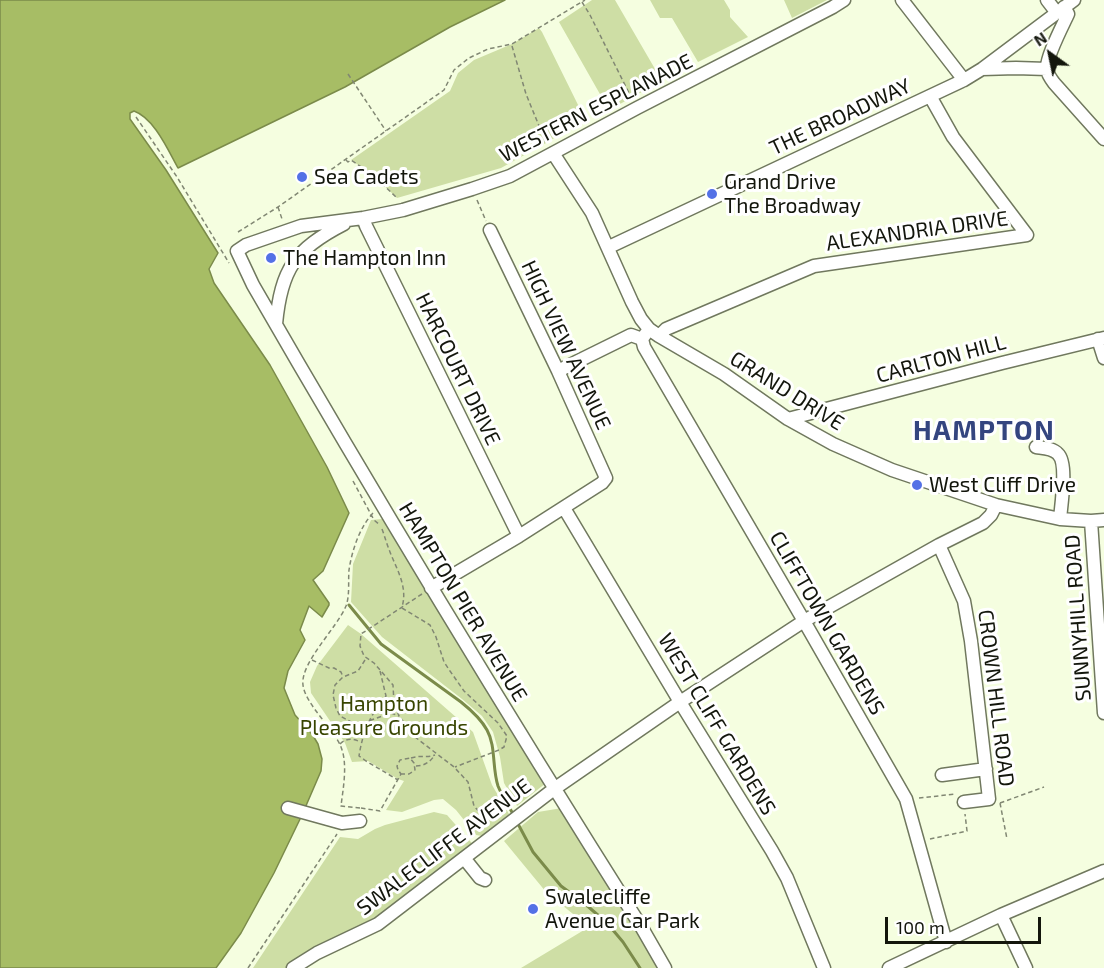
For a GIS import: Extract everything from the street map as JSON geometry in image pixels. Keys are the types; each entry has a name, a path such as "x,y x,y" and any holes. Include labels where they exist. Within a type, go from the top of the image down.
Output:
{"street":[{"name":"WESTERN ESPLANADE","path":"237,251 246,245 301,226 358,219 403,210 510,176 844,0"},
{"path":"902,0 964,80"},
{"path":"1047,0 1065,7 1068,14 1048,59 1047,69 1050,77 1104,139"},
{"name":"THE BROADWAY","path":"609,247 964,80 1065,7"},
{"path":"982,69 1047,69"},
{"name":"ALEXANDRIA DRIVE","path":"650,335 814,266 1027,236 953,137 930,96"},
{"name":"GRAND DRIVE","path":"554,153 592,213 632,302 650,335 724,374 788,419 833,444 892,470 996,505 1060,519 1098,521"},
{"name":"WESTERN ESPLANADE","path":"276,324 280,294 286,274 294,260 325,235 358,219"},
{"name":"HARCOURT DRIVE","path":"358,219 519,536"},
{"path":"301,226 309,235 311,244"},
{"name":"HIGH VIEW AVENUE","path":"490,230 558,371 606,478 564,508"},
{"name":"HAMPTON PIER AVENUE","path":"237,251 253,285 381,505 665,968"},
{"path":"253,285 280,294"},
{"path":"558,371 631,335 650,335"},
{"name":"CLIFFTOWN GARDENS","path":"650,335 644,347 906,799 946,942"},
{"path":"1101,339 1104,358"},
{"name":"CARLTON HILL","path":"788,419 1101,339"},
{"path":"1036,447 1054,451 1061,457 1063,469 1060,519"},
{"path":"554,789 680,702 804,621 982,523 996,505"},
{"path":"431,588 564,508"},
{"name":"WEST CLIFF GARDENS","path":"564,508 787,878 825,968"},
{"name":"SUNNYHILL ROAD","path":"1098,521 1104,713"},
{"name":"CROWN HILL ROAD","path":"939,545 964,601 971,641 989,799 964,802"},
{"path":"942,775 986,769"},
{"name":"SWALECLIFFE AVENUE","path":"293,968 317,953 378,924 554,789"},
{"path":"288,808 342,823 360,821"},
{"path":"889,968 1001,915 1104,871"},
{"path":"1001,915 1022,955 1026,968"}],"path":[{"path":"238,232 278,207 444,90 454,70 469,58 488,49 512,44 583,1 637,108"},
{"path":"512,44 526,94 546,143 554,153"},
{"path":"348,74 386,131"},
{"path":"136,117 177,177 230,264"},
{"path":"346,159 373,175 396,196 403,210"},
{"path":"472,189 490,230"},
{"path":"278,207 286,231"},
{"path":"401,774 380,810 341,806 345,768 341,747 307,696 303,686 304,676 311,659 338,623 347,604 349,568 365,522 372,513 374,520 381,526 400,574 404,601 402,607"},
{"path":"431,588 361,634 360,646 363,656 374,663 393,685 394,703 399,716 415,737 435,755 454,767 468,782 474,806 501,830"},
{"path":"402,607 430,625 444,662 464,691 503,728 507,736 504,747 499,750 454,767"},
{"path":"311,659 341,672 343,678"},
{"path":"366,659 358,671 343,678 335,685 333,695 340,716 353,723 367,722 391,713 399,716"},
{"path":"380,670 386,696 367,722 359,756 398,780"},
{"path":"339,744 351,739 361,742"},
{"path":"401,774 398,770 400,759 419,755 435,755"},
{"path":"415,766 423,765 435,755"},
{"path":"401,774 410,774 415,770 410,758"},
{"path":"1007,839 1000,803 1044,787"},
{"path":"906,799 964,793 967,831 918,842"},
{"path":"360,808 360,821"},
{"path":"248,968 337,833 345,834"}],"green space":[{"path":"592,0 615,0 662,81 609,110 559,22"},
{"path":"650,0 724,0 730,10 730,17 748,37 698,62 672,18 660,18"},
{"path":"784,0 827,0 792,18"},
{"path":"539,28 585,119 501,168 397,198 373,175 351,160 450,91 458,73 474,60 512,44"},
{"path":"382,519 390,528 546,783 517,806 504,783 493,732 482,716 382,637 351,602 353,564 371,520"},
{"name":"Hampton Pleasure Grounds","path":"348,625 473,732 492,785 509,814 482,836 476,835 456,810 443,799 402,812 386,810 404,781 368,761 352,762 345,743 311,693 310,682 317,666"},
{"path":"562,808 661,968 521,968 589,927 546,892 504,841 538,812"},
{"path":"434,812 447,815 477,849 378,924 295,968 253,968 340,837 358,839 385,825"}],"shaded area":[{"path":"0,0 505,0 450,27 345,87 178,168 148,120 134,111 130,113 130,119 166,170 218,253 209,269 214,283 270,365 327,467 349,513 323,571 313,580 329,605 322,617 309,606 300,630 305,640 288,671 284,688 295,715 318,744 322,759 321,771 274,873 241,933 216,968 0,968"}],"waterway":[{"path":"349,605 381,644 461,702 482,722 492,743 498,786 514,816"},
{"path":"517,822 533,852 561,886 607,923 640,968"}],"place":[{"name":"Sea Cadets","path":"302,177"},
{"name":"Grand Drive The Broadway","path":"712,194"},
{"name":"The Hampton Inn","path":"271,258"},
{"name":"West Cliff Drive","path":"917,485"},
{"name":"Swalecliffe Avenue Car Park","path":"533,909"}],"district":[{"name":"HAMPTON","path":"984,431"}]}
